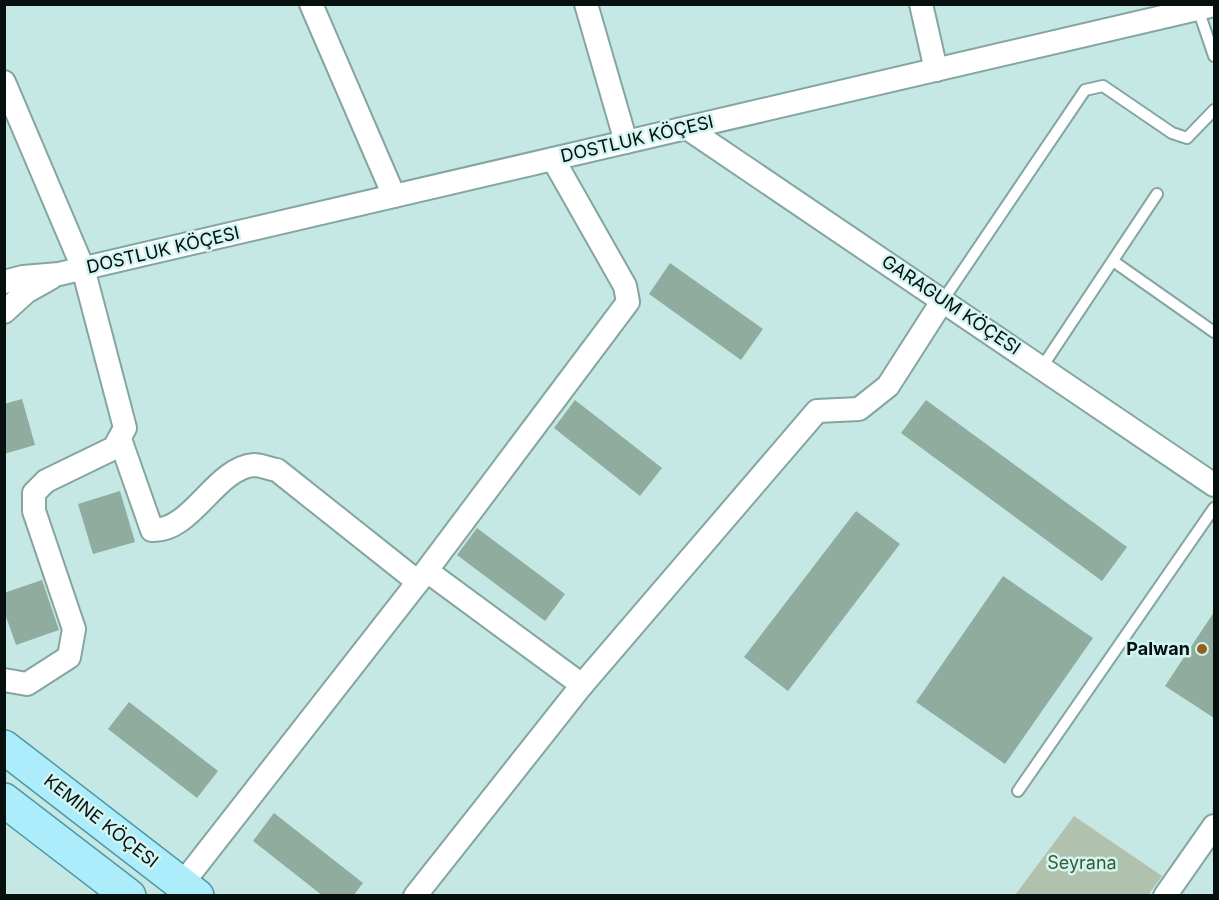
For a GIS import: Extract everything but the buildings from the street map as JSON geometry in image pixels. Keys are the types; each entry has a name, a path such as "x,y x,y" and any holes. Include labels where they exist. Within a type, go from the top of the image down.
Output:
{"main road":[{"name":"KEMINE KÖÇESI","path":"4,747 190,890"},
{"path":"4,800 118,892"}],"street":[{"path":"311,4 394,196"},
{"path":"586,4 626,142"},
{"path":"921,4 936,70"},
{"name":"DOSTLUK KÖÇESI","path":"59,274 1206,7"},
{"path":"4,82 83,268 125,428 114,448 46,481 34,494 34,512 74,629 69,657 27,684 4,680"},
{"name":"GARAGUM KÖÇESI","path":"687,128 1215,485"},
{"path":"190,890 628,302 625,286 553,159"},
{"path":"4,282 23,277 59,274"},
{"path":"4,312 26,292 59,274"},
{"path":"415,896 582,685 817,411 859,409 888,386 943,300"},
{"path":"120,439 152,530 171,527 238,470 254,465 277,470 422,576 582,685"},
{"path":"1165,896 1215,826"}],"lane":[{"path":"1206,7 1215,56"},
{"path":"943,300 1085,90 1103,86 1172,133 1187,138 1215,110"},
{"path":"1042,367 1157,194"},
{"path":"1113,261 1215,332"},
{"path":"1018,791 1215,508"}],"green space":[{"name":"Seyrana","path":"1074,816 1162,876 1148,895 1015,895"}],"place":[{"name":"Palwan","path":"1202,649"}]}
